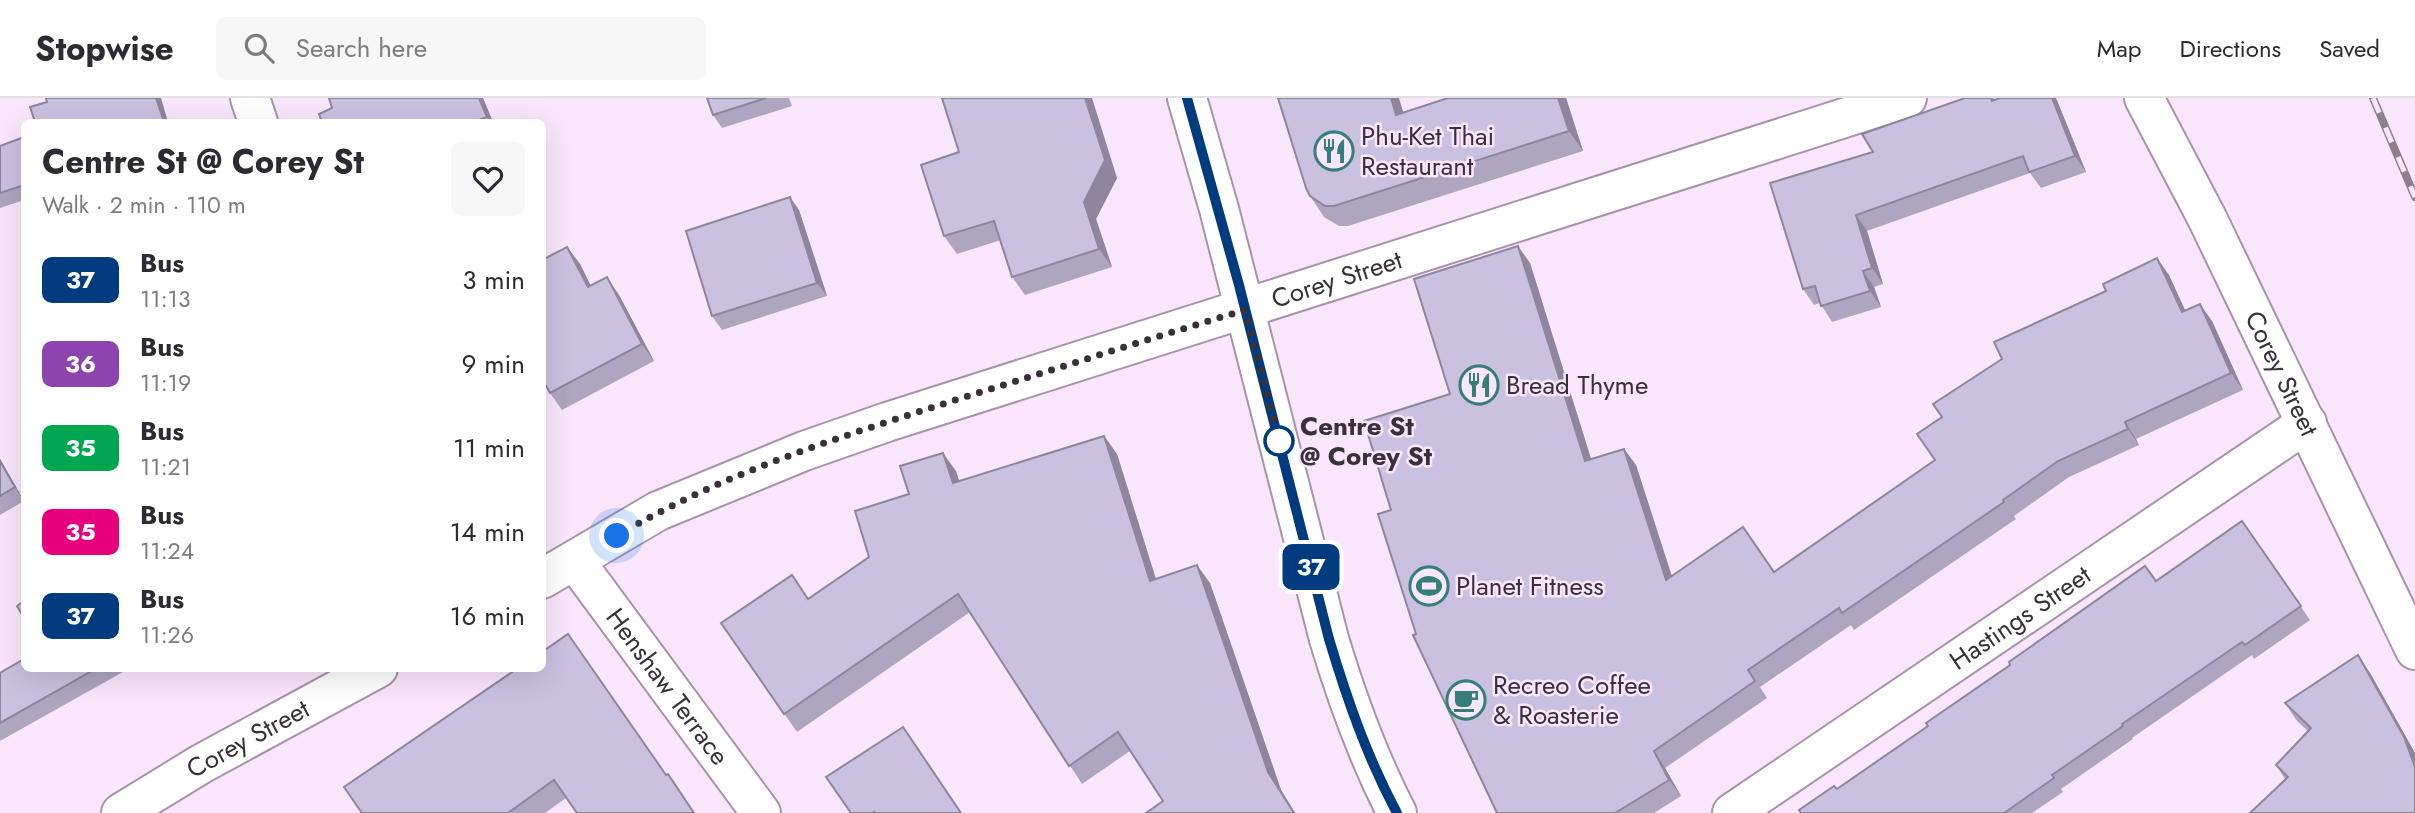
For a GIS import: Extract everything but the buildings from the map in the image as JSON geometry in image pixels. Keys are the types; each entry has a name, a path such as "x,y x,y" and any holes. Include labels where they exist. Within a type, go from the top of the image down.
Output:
{"street":[{"path":"250,98 257,119"},
{"path":"1187,98 1245,310 1329,639 1366,749 1397,813"},
{"name":"Corey Street","path":"559,570 658,511 804,451 887,422 1907,98"},
{"name":"Corey Street","path":"2144,98 2207,218 2415,650"},
{"name":"Hastings Street","path":"1732,813 2307,423"},
{"name":"Henshaw Terrace","path":"559,570 761,813"},
{"name":"Corey Street","path":"121,813 201,764 371,672"}],"railway":[{"path":"2373,98 2415,197"}],"bus line":[{"name":"37","path":"1187,98 1239,285 1329,639 1366,749 1397,813"}],"place":[{"name":"Phu-Ket Thai Restaurant","path":"1334,151"},
{"name":"Bread Thyme","path":"1479,385"},
{"name":"Centre St @ Corey St","path":"1279,441"},
{"name":"Planet Fitness","path":"1429,586"},
{"name":"Recreo Coffee & Roasterie","path":"1466,700"}],"route":[{"path":"617,536 658,511 804,451 887,422 1245,310 1279,441"}]}
